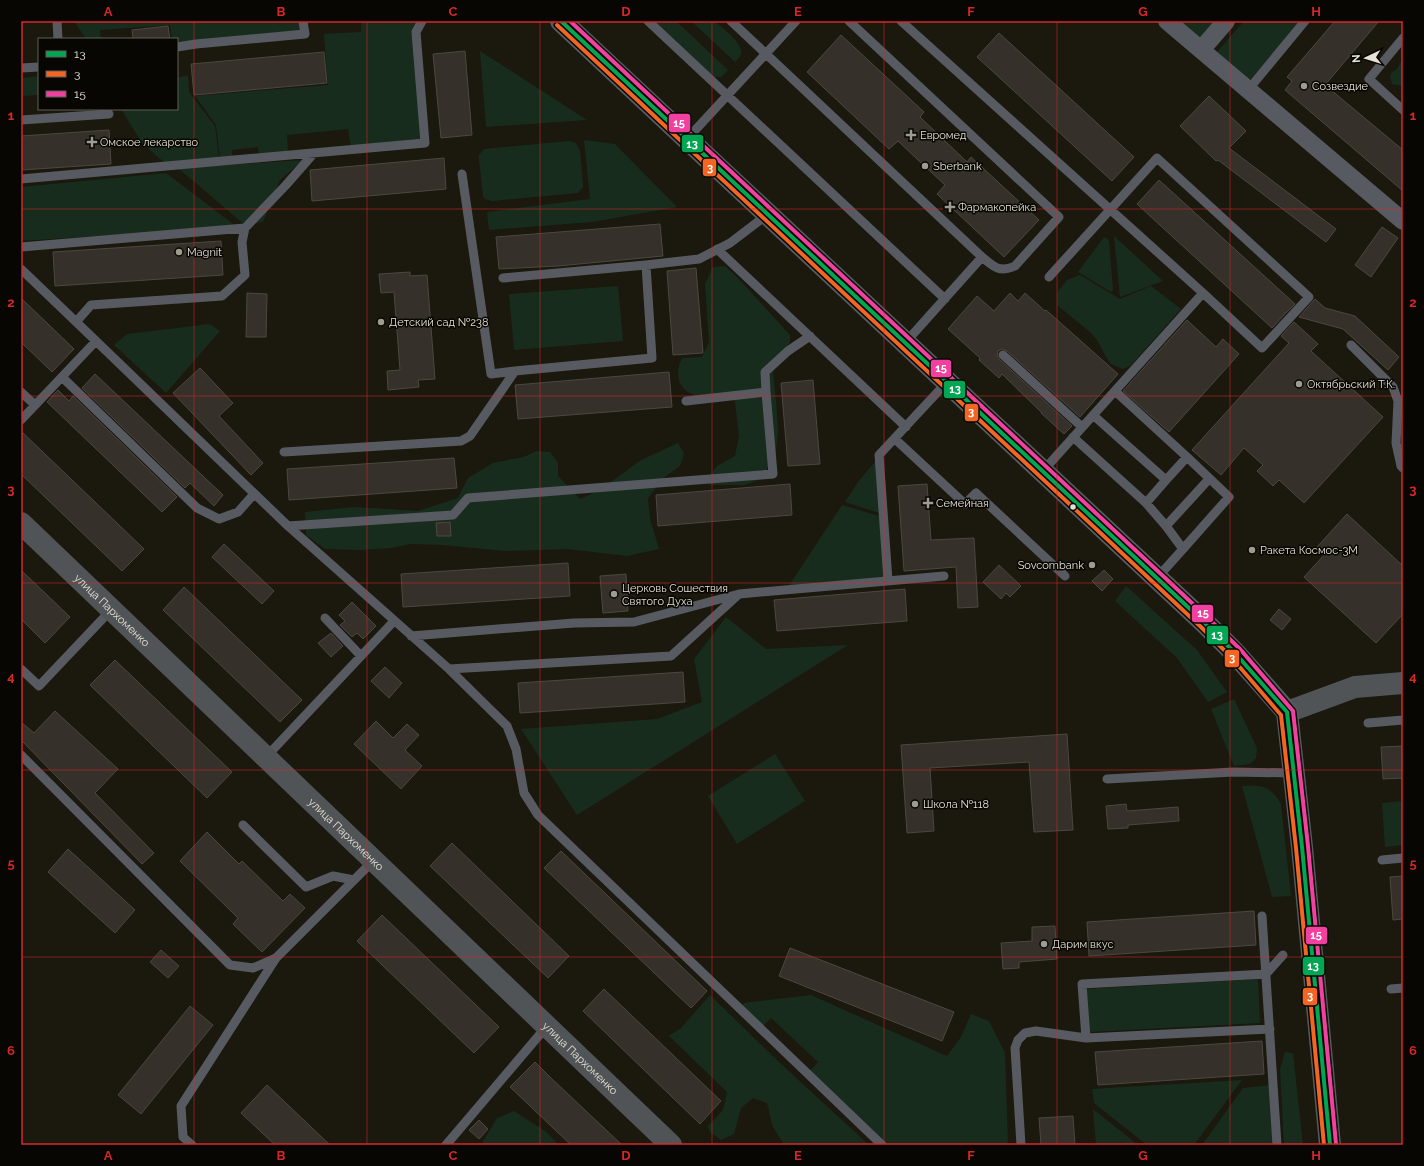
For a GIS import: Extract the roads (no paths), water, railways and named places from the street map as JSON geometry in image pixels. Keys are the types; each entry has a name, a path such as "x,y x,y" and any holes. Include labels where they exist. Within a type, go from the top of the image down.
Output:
{"main road":[{"path":"561,21 1157,578 1235,653 1287,712 1295,773 1330,1145"}],"street":[{"path":"1167,21 1403,221"},
{"path":"1201,50 1226,21"},
{"name":"улица Пархоменко","path":"21,524 671,1145"},
{"path":"1287,712 1355,687 1403,683"}],"lane":[{"path":"57,21 58,38"},
{"path":"178,47 305,34 304,21"},
{"path":"21,179 424,143 416,32 422,21"},
{"path":"648,21 945,299"},
{"path":"731,21 982,257 994,267 1006,270 1015,266 1058,217 849,21"},
{"path":"687,139 796,21"},
{"path":"901,21 1110,210 1202,293 1262,348 1309,297 1157,158 1110,210 1049,277"},
{"path":"1248,90 1305,21"},
{"path":"1403,38 1369,79 1403,110"},
{"path":"21,68 38,67"},
{"path":"21,120 109,114"},
{"path":"76,322 91,305 222,296 245,275 242,242 245,228 314,153"},
{"path":"462,174 491,374 652,358 646,266"},
{"path":"503,278 646,266 699,259 730,243 768,214"},
{"path":"21,247 245,228"},
{"path":"717,249 906,427"},
{"path":"905,343 982,257"},
{"path":"21,269 288,526 449,669 508,726 516,749 524,793 538,815 882,1145"},
{"path":"1042,472 1202,293"},
{"path":"288,526 453,515 468,498 772,474 765,372 788,351 810,336"},
{"path":"21,420 96,341"},
{"path":"1351,345 1393,387 1398,400 1396,443 1401,466 1403,468"},
{"path":"1003,354 1082,427"},
{"path":"284,452 461,441 470,436 515,371"},
{"path":"62,377 197,508 219,519 238,512 254,494"},
{"path":"888,580 879,455 947,382"},
{"path":"1115,391 1229,497 1157,578"},
{"path":"21,392 35,405"},
{"path":"686,401 766,392"},
{"path":"1093,415 1166,480"},
{"path":"1073,437 1146,503 1183,549"},
{"path":"895,439 965,504 976,493 1066,576"},
{"path":"1146,503 1186,457"},
{"path":"1166,526 1209,478"},
{"path":"411,636 574,623 634,622 739,594 944,576"},
{"path":"449,669 671,656 739,594"},
{"path":"21,669 39,686 111,610"},
{"path":"325,618 361,656"},
{"path":"266,758 394,621"},
{"path":"1368,723 1403,720"},
{"path":"21,755 230,965 253,968 276,958"},
{"path":"1107,778 1233,772 1295,773"},
{"path":"243,825 306,887 333,876 354,880"},
{"path":"1382,860 1403,858"},
{"path":"192,1145 183,1137 181,1106 276,958 374,860"},
{"path":"1262,916 1277,1145"},
{"path":"1086,1038 1082,984 1266,974 1283,955"},
{"path":"1391,989 1403,988"},
{"path":"446,1145 547,1026"},
{"path":"1021,1145 1015,1048 1018,1040 1025,1033 1036,1031 1086,1038 1270,1029"}],"place":[{"name":"Созвездие","path":"1304,86"},
{"name":"Евромед","path":"911,135"},
{"name":"Омское лекарство","path":"92,142"},
{"name":"Sberbank","path":"925,166"},
{"name":"Фармакопейка","path":"950,207"},
{"name":"Magnit","path":"179,252"},
{"name":"Детский сад №238","path":"381,322"},
{"name":"Октябрьский Т.К.","path":"1299,384"},
{"name":"Семейная","path":"928,503"},
{"name":"Ракета Космос-3М","path":"1252,550"},
{"name":"Sovcombank","path":"1092,565"},
{"name":"Церковь Сошествия Святого Духа","path":"614,594"},
{"name":"Школа №118","path":"915,804"},
{"name":"Дарим вкус","path":"1044,944"}]}
